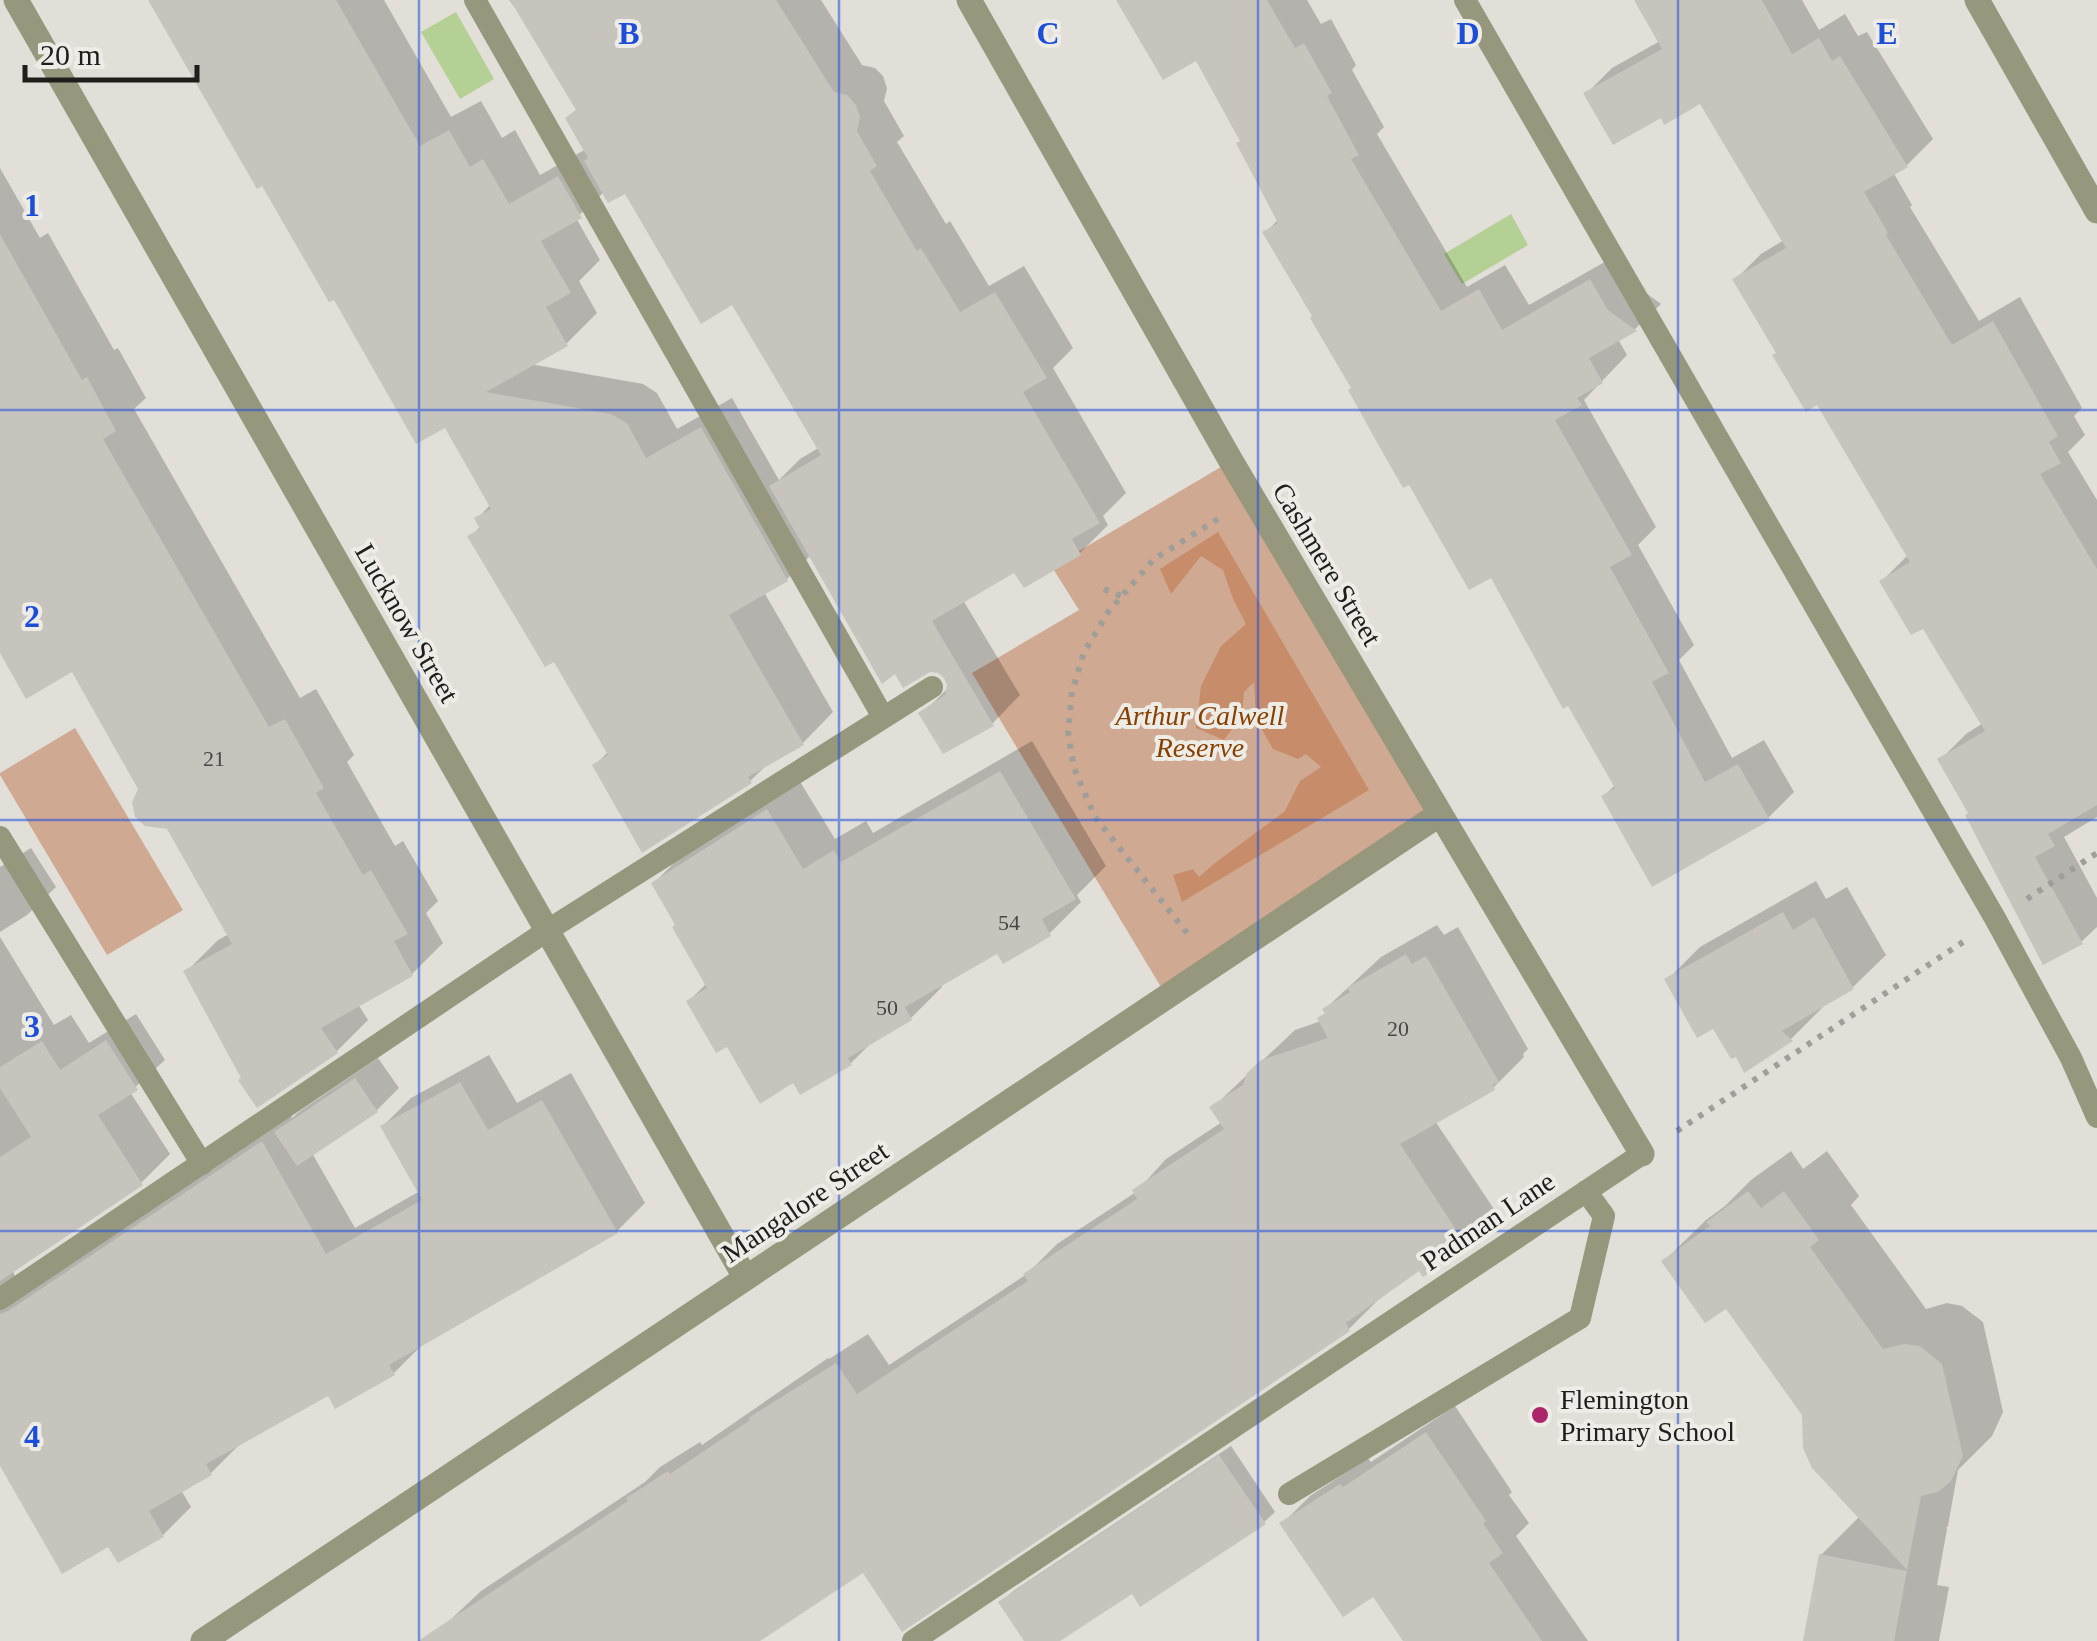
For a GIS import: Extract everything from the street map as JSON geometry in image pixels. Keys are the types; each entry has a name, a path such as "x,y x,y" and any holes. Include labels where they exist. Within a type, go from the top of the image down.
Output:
{"street":[{"name":"Lucknow Street","path":"16,0 746,1277"},
{"name":"Cashmere Street","path":"969,0 1254,499 1642,1154"},
{"path":"1977,0 2097,210"},
{"name":"Mangalore Street","path":"204,1641 1440,814"}],"lane":[{"path":"475,0 882,717"},
{"path":"1466,0 1996,920 2072,1058 2097,1117"},
{"path":"0,1299 548,930 932,687"},
{"path":"0,838 202,1164"},
{"name":"Padman Lane","path":"913,1641 1642,1154"},
{"path":"1289,1494 1580,1318 1604,1216 1586,1191"}],"path":[{"path":"1180,922 1095,817 1074,768 1068,732 1072,692 1084,652 1109,611 1154,558 1254,499"},
{"path":"1104,589 1121,596"},
{"path":"1642,1154 2097,852"}],"green space":[{"name":"Arthur Calwell Reserve","path":"1231,461 1440,814 1167,997 972,673 1079,610 1052,567"},
{"path":"75,728 183,910 107,955 0,775"}],"shaded area":[{"path":"456,12 494,79 460,99 421,32"},
{"path":"1511,214 1528,245 1462,284 1444,254"},
{"path":"1218,532 1369,790 1182,902 1173,875 1193,869 1199,877 1285,811 1300,781 1321,767 1306,754 1298,759 1273,749 1256,719 1254,682 1244,692 1242,715 1224,740 1196,728 1201,686 1221,646 1246,624 1223,570 1201,556 1171,594 1160,569"}],"building":[{"path":"148,0 336,0 420,146 449,130 470,167 483,159 509,204 558,176 582,218 541,241 571,293 546,307 568,346 486,392 611,414 627,423 646,458 701,427 788,581 729,615 804,745 748,777 752,783 642,853 592,765 608,755 554,662 545,667 467,536 480,529 474,518 491,509 445,428 416,444 334,300 329,302 262,186 257,189"},
{"path":"510,0 776,0 834,92 847,95 856,105 860,117 857,131 877,166 870,171 917,251 921,248 960,312 995,292 1047,378 1023,392 1100,523 1072,539 1081,555 1024,588 1014,573 932,621 994,726 943,754 918,713 945,695 944,678 930,672 903,688 895,674 882,684 769,486 821,455 732,305 701,324 625,194 608,203 565,118 576,110"},
{"path":"1116,0 1267,0 1295,48 1304,43 1332,93 1327,96 1359,155 1351,159 1441,311 1479,289 1502,330 1590,279 1608,310 1637,331 1589,358 1603,383 1577,398 1582,405 1555,420 1632,555 1610,567 1669,673 1652,682 1705,782 1738,764 1770,820 1652,887 1601,796 1615,788 1568,706 1563,709 1491,578 1469,590 1409,485 1403,488 1348,390 1351,388 1312,316 1262,232 1278,223 1236,143 1240,141 1196,61 1163,80"},
{"path":"1634,0 1762,0 1792,54 1819,38 1832,61 1840,56 1908,167 1864,192 1886,235 1952,345 1993,321 2058,436 2049,442 2061,463 2040,474 2097,569 2097,805 2048,834 2055,846 2035,857 2083,944 2043,965 1937,759 1985,731 1923,629 1911,635 1879,581 1910,562 1817,405 1806,412 1732,279 1786,248 1700,104 1664,125 1661,118 1613,145 1583,93 1662,49"},
{"path":"0,234 82,380 87,377 116,431 103,439 269,727 285,719 324,788 316,793 363,875 371,870 408,934 394,941 413,976 321,1028 338,1053 257,1108 238,1080 241,1078 183,971 232,944 167,829 145,826 135,817 132,802 138,789 72,672 26,699 0,653"},
{"path":"1000,771 1076,899 1042,919 1051,936 1003,964 997,954 905,1007 912,1020 848,1058 852,1065 800,1095 793,1083 760,1104 727,1047 716,1053 686,1001 707,988 651,883 767,809 803,869 834,850 841,862"},
{"path":"1783,912 1793,930 1814,917 1854,989 1782,1031 1793,1041 1744,1073 1713,1029 1697,1038 1664,979"},
{"path":"1406,954 1412,964 1426,956 1499,1082 1493,1085 1495,1090 1400,1144 1468,1248 1423,1277 1419,1271 1346,1323 1350,1331 902,1632 863,1573 760,1641 418,1641 628,1501 626,1498 668,1471 670,1474 748,1418 836,1363 857,1394 1028,1281 1023,1274 1137,1199 1132,1190 1224,1129 1209,1107 1243,1085 1247,1073 1261,1060 1328,1038 1317,1018 1325,1013 1322,1009 1350,992 1347,988"},
{"path":"106,1040 138,1090 98,1115 143,1185 0,1281 0,1157 31,1137 0,1088 0,1067 42,1041 60,1070"},
{"path":"355,1078 378,1112 297,1166 274,1132"},
{"path":"460,1082 488,1130 542,1100 618,1233 389,1365 395,1375 335,1409 328,1396 206,1464 212,1475 149,1511 164,1537 118,1563 108,1547 62,1574 0,1466 0,1314 262,1141 326,1254 422,1200 380,1126"},
{"path":"1748,1191 1761,1208 1784,1191 1819,1240 1810,1247 1883,1349 1904,1344 1920,1346 1942,1364 1963,1456 1951,1481 1938,1492 1921,1496 1907,1570 1812,1468 1803,1448 1802,1415 1726,1309 1705,1323 1661,1261 1710,1226 1706,1222"},
{"path":"1426,1432 1486,1521 1483,1523 1503,1553 1489,1563 1542,1641 1403,1641 1373,1597 1343,1617 1279,1523 1340,1484 1343,1487"},
{"path":"1219,1455 1266,1524 1140,1607 1132,1594 1060,1641 1024,1641 998,1602"},
{"path":"1819,1554 1907,1571 1894,1641 1803,1641"}],"place":[{"name":"Flemington Primary School","path":"1540,1415"}]}
